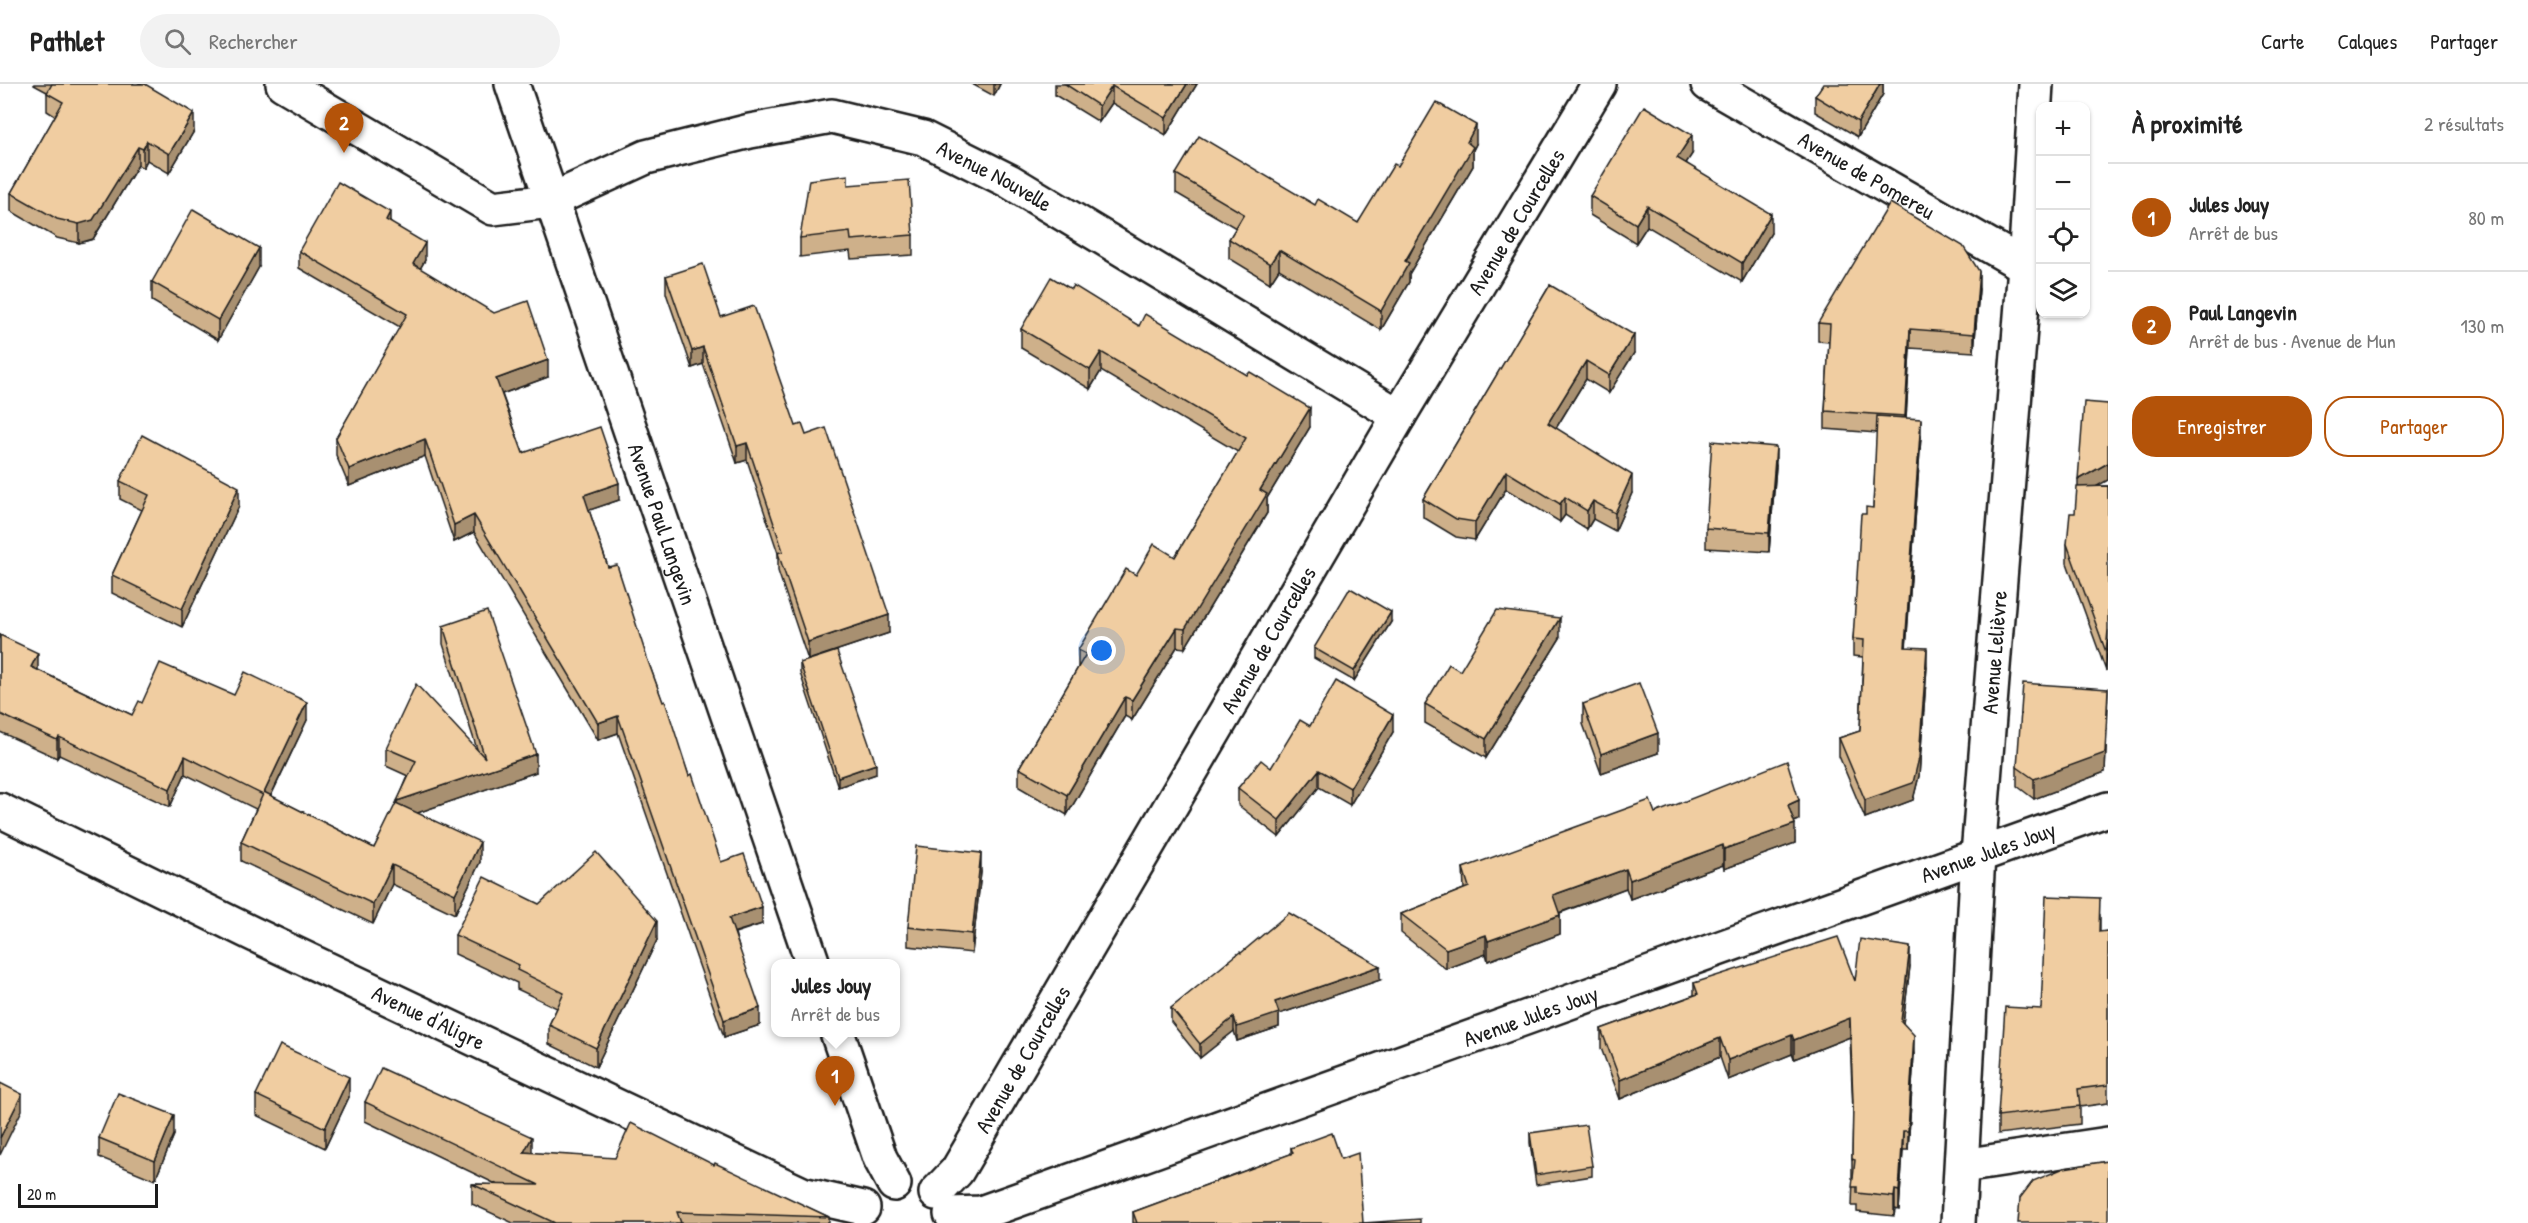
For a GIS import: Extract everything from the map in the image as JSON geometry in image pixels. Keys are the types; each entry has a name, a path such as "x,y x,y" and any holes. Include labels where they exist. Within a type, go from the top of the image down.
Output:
{"street":[{"name":"Avenue Nouvelle","path":"283,84 493,208 550,201 646,157 750,131 832,116 923,138 1010,182 1399,416"},
{"name":"Avenue Paul Langevin","path":"512,84 550,201 812,959"},
{"name":"Avenue de Courcelles","path":"946,1210 957,1171 1399,416 1599,84"},
{"name":"Avenue de Pomereu","path":"1708,84 2025,266"},
{"name":"Avenue Lelièvre","path":"1958,1223 1978,855 2025,266 2036,84"},
{"name":"Avenue Jules Jouy","path":"946,1210 981,1213 2108,809"},
{"name":"Avenue d'Aligre","path":"0,810 251,933 802,1194 861,1216"},
{"path":"839,1037 880,1158 894,1184"},
{"path":"1962,1166 2108,1144"},
{"path":"861,1216 871,1197 881,1189 909,1182 923,1186 946,1210"}],"building":[{"path":"52,84 145,84 194,113 169,154 147,141 143,149 138,147 93,220 79,224 57,219 11,193 63,102 47,93"},
{"path":"1065,84 1187,84 1166,118 1112,86 1099,106"},
{"path":"1823,84 1880,84 1858,122 1815,96"},
{"path":"1436,102 1476,125 1467,142 1473,147 1405,261 1409,263 1381,311 1279,250 1270,264 1229,239 1244,214 1176,174 1199,136 1315,205 1318,199 1358,223 1394,164 1398,166"},
{"path":"1644,106 1692,135 1677,158 1771,214 1742,263 1647,206 1636,224 1590,196"},
{"path":"848,175 848,185 909,180 913,235 851,240 850,232 800,238 809,180"},
{"path":"338,182 390,212 386,220 425,243 413,264 494,313 528,301 548,360 496,379 523,453 600,427 619,483 584,495 608,567 617,565 648,661 663,702 665,701 689,776 692,774 721,862 744,854 762,907 729,918 760,1008 724,1020 618,716 598,723 474,515 454,525 425,439 349,469 336,438 407,314 299,251"},
{"path":"1890,203 1963,246 1979,271 1974,334 1910,329 1905,416 1825,411 1830,324 1818,323"},
{"path":"193,209 259,248 218,320 152,282"},
{"path":"703,264 721,317 754,306 796,426 802,424 806,435 826,428 889,615 808,642 778,553 783,551 747,443 737,446 703,347 692,351 666,276"},
{"path":"1051,277 1071,289 1073,285 1139,326 1145,314 1247,375 1250,372 1310,408 1260,490 1267,494 1185,629 1177,628 1132,700 1125,697 1067,795 1019,768 1086,654 1078,650 1126,569 1136,575 1154,544 1175,557 1246,438 1101,352 1090,370 1021,329"},
{"path":"1550,285 1634,335 1609,375 1586,361 1548,423 1632,475 1615,513 1593,501 1587,511 1565,497 1560,504 1506,471 1475,522 1456,519 1423,499"},
{"path":"2084,402 2108,404 2108,463 2078,480"},
{"path":"1877,416 1921,419 1905,647 1927,648 1919,758 1913,783 1865,800 1839,738 1860,731 1864,640 1853,639 1861,514 1866,514 1866,507 1873,508"},
{"path":"142,435 239,487 182,609 112,575 149,495 120,481"},
{"path":"1712,441 1776,447 1769,533 1706,528"},
{"path":"2108,486 2106,652 2067,544 2070,513 2075,513 2077,487"},
{"path":"1350,588 1391,612 1354,671 1314,648"},
{"path":"1497,610 1560,618 1486,739 1425,704 1449,664 1460,671"},
{"path":"487,611 536,754 397,801 416,761 386,748 416,684 485,758 443,626"},
{"path":"0,635 38,653 31,667 132,715 139,701 142,703 160,663 234,695 245,672 307,702 263,795 185,756 170,789 59,737 57,740 0,714"},
{"path":"837,651 876,764 838,777 800,663"},
{"path":"1336,681 1393,715 1350,788 1319,770 1279,820 1238,788 1261,760 1271,768 1300,720 1310,726"},
{"path":"1639,683 1658,733 1601,754 1583,704"},
{"path":"2023,683 2108,689 2105,753 2034,779 2017,767"},
{"path":"1787,761 1799,800 1788,805 1795,824 1724,849 1723,845 1630,880 1626,869 1553,895 1560,915 1488,941 1486,935 1446,949 1401,914 1469,887 1463,868 1650,800 1655,813"},
{"path":"264,792 374,848 396,803 480,842 455,894 392,865 373,904 241,842"},
{"path":"916,846 981,853 972,934 908,927"},
{"path":"596,852 657,921 596,1048 549,1025 564,993 517,970 519,965 455,935 484,877 539,904"},
{"path":"2046,896 2100,898 2099,932 2108,931 2108,1085 2078,1089 2080,1106 1998,1116 2005,1007 2041,1009"},
{"path":"1289,913 1380,966 1275,1002 1279,1013 1237,1027 1234,1017 1200,1044 1171,1008"},
{"path":"1838,937 1855,981 1860,939 1910,947 1901,1021 1914,1035 1908,1131 1903,1131 1899,1191 1895,1190 1894,1197 1857,1193 1857,1187 1852,1187 1855,1160 1852,1159 1853,1102 1850,1018 1794,1040 1792,1035 1728,1060 1720,1038 1620,1080 1601,1029 1698,994 1694,983"},
{"path":"280,1045 349,1077 325,1128 256,1095"},
{"path":"381,1068 532,1137 524,1152 615,1158 631,1123 714,1165 715,1163 829,1217 677,1212 681,1223 555,1223 472,1184 539,1185 365,1102"},
{"path":"0,1083 22,1094 0,1138"},
{"path":"118,1093 174,1115 155,1161 99,1138"},
{"path":"1586,1125 1592,1166 1536,1175 1530,1133"},
{"path":"1332,1133 1341,1159 1358,1153 1363,1223 1137,1223 1133,1212 1293,1153 1291,1148"},
{"path":"2108,1161 2108,1223 2018,1223 2020,1198 2033,1181 2064,1168"},
{"path":"1420,1219 1420,1223 1363,1223"}],"place":[{"name":"Paul Langevin","path":"344,153"},
{"name":"Jules Jouy","path":"835,1106"}]}
